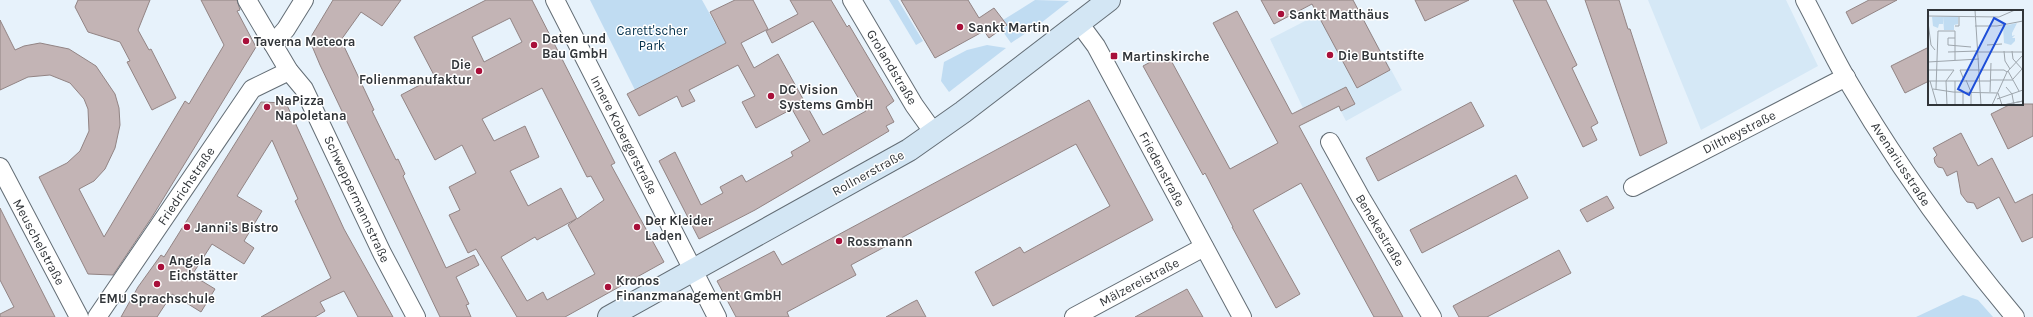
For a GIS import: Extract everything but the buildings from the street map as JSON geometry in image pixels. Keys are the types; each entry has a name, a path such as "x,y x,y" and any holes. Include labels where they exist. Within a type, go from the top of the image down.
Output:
{"street":[{"name":"Schweppermannstraße","path":"247,0 289,71 304,89 382,253 416,317"},
{"path":"273,44 286,29 304,0"},
{"name":"Innere Kobergerstraße","path":"555,0 717,317"},
{"name":"Grolandstraße","path":"852,0 911,100 934,133"},
{"name":"Avenariusstraße","path":"1805,0 1846,77 1898,163 1985,282 2015,317"},
{"name":"Rollnerstraße","path":"609,317 895,158 934,133 1092,9"},
{"name":"Friedenstraße","path":"1092,9 1096,46 1242,317"},
{"name":"Friedrichstraße","path":"97,317 252,89 289,71"},
{"name":"Diltheystraße","path":"1633,187 1846,77"},
{"name":"Benekestraße","path":"1330,142 1361,198 1432,317"},
{"name":"Meuschelstraße","path":"0,167 79,317"},
{"name":"Mälzereistraße","path":"1074,317 1204,247"}],"shaded area":[{"name":"Die Buntstifte","path":"1346,0 1353,0 1402,90 1346,121 1332,94 1303,108 1270,39"},
{"path":"1648,0 1786,0 1818,66 1701,130"}],"green space":[{"name":"Carett'scher Park","path":"590,0 702,0 726,43 635,90"},
{"path":"889,0 898,0 923,41 916,45"},
{"path":"1035,0 1069,1 1041,23 1011,43 1001,29 1007,25 1003,20"},
{"path":"987,45 1006,48 949,92 941,81 944,62 967,50"},
{"path":"1963,295 1978,300 1993,317 1916,317"}],"place":[{"name":"Sankt Matthäus","path":"1281,14"},
{"name":"Sankt Martin","path":"960,27"},
{"name":"Taverna Meteora","path":"246,41"},
{"name":"Daten und Bau GmbH","path":"534,45"},
{"name":"Die Buntstifte","path":"1330,55"},
{"name":"Martinskirche","path":"1114,56"},
{"name":"Die Folienmanufaktur","path":"479,71"},
{"name":"DC Vision Systems GmbH","path":"771,96"},
{"name":"NaPizza Napoletana","path":"267,107"},
{"name":"Janni's Bistro","path":"187,227"},
{"name":"Der Kleider Laden","path":"637,227"},
{"name":"Rossmann","path":"839,241"},
{"name":"Angela Eichstätter","path":"161,267"},
{"name":"EMU Sprachschule","path":"157,284"},
{"name":"Kronos Finanzmanagement GmbH","path":"608,287"}]}
